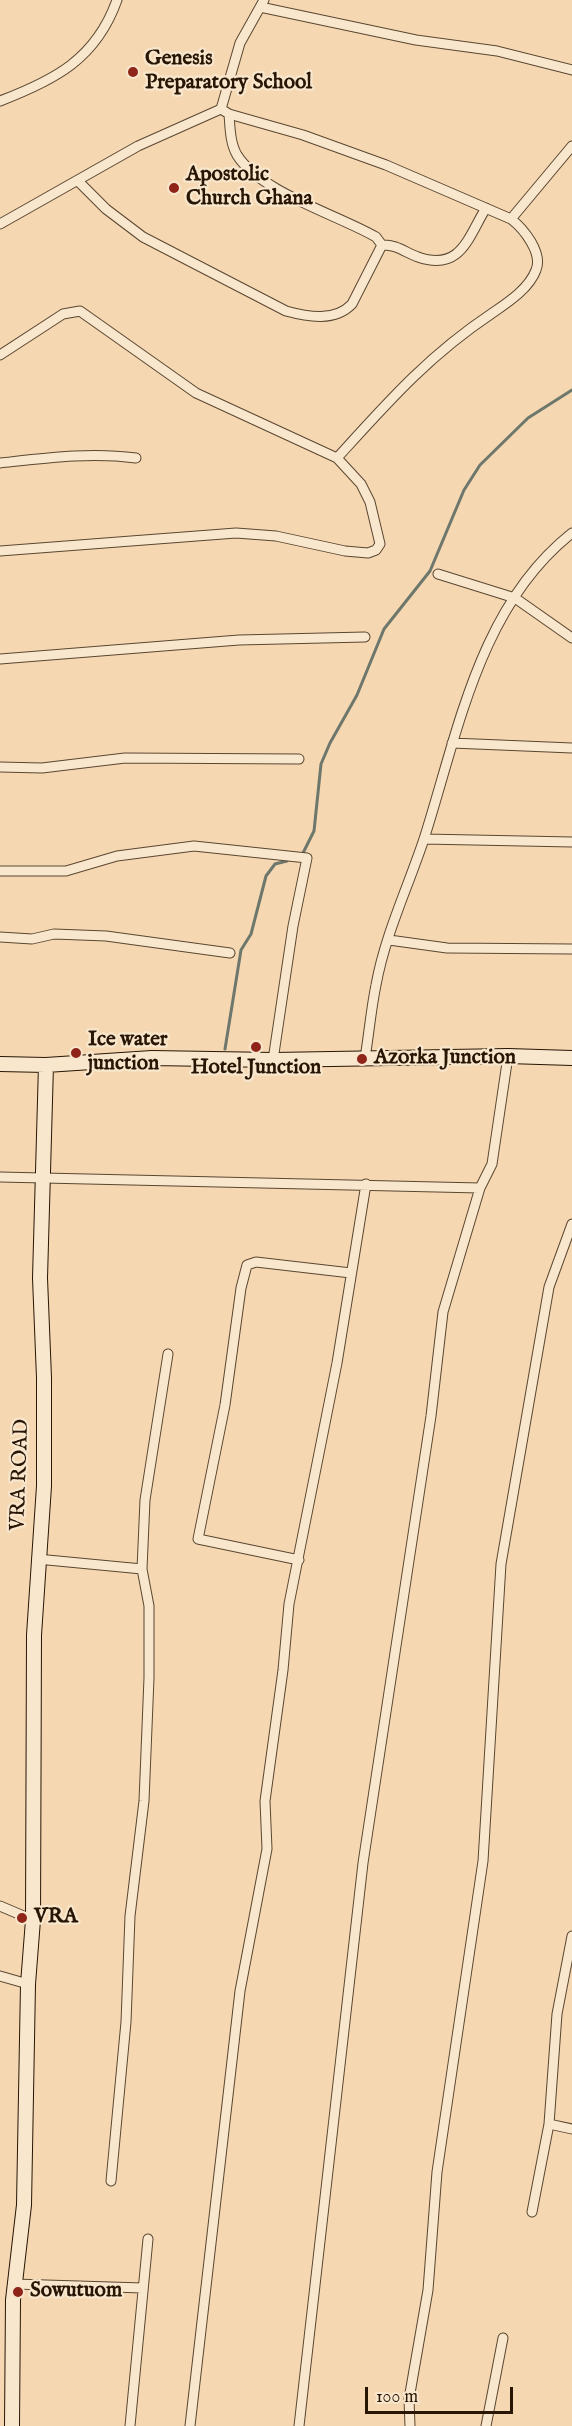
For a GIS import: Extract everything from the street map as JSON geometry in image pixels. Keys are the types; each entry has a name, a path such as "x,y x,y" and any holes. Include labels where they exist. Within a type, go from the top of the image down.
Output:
{"street":[{"path":"0,101 39,86 79,61 102,31 116,3 105,0"},
{"path":"382,245 370,233 279,190 248,168 236,154 225,111 240,43 262,4 416,40 497,51 572,70"},
{"path":"0,224 138,146 225,111 303,135 403,172 512,219 521,227 536,254 537,270 530,281 512,300 459,335 423,365 337,458"},
{"path":"512,219 572,146"},
{"path":"78,181 106,209 143,237 286,311 306,316 337,315 345,311 352,304 382,245"},
{"path":"382,245 390,244 434,261 454,257 465,247 486,208"},
{"path":"0,355 63,314 80,310 196,393 337,458 361,484 370,502 380,544 376,550 368,553 345,551 276,536 236,533 0,551"},
{"path":"0,463 45,457 104,454 136,458"},
{"path":"365,1058 376,985 424,839 465,697 478,667 515,598 545,554 572,533"},
{"path":"438,574 515,598 572,638"},
{"path":"0,659 238,640 365,637"},
{"path":"452,743 572,748"},
{"path":"0,767 42,768 125,759 299,759"},
{"path":"424,839 572,842"},
{"path":"0,871 66,871 117,856 194,846 307,858 293,926 273,1060"},
{"path":"0,937 32,939 54,934 106,936 230,953"},
{"path":"389,940 447,948 572,949"},
{"path":"299,2426 364,1851 430,1416 443,1312 480,1188 492,1164 508,1056"},
{"path":"0,1064 46,1065 152,1059 273,1060 508,1056 572,1058"},
{"name":"VRA ROAD","path":"12,2426 15,2284 24,2205 28,1983 33,1920 33,1713 37,1558 44,1486 45,1418 40,1278 41,1176 46,1065"},
{"path":"0,1177 41,1176 228,1184 366,1184 480,1188"},
{"path":"190,2426 240,1991 267,1849 265,1801 283,1670 289,1604 299,1560 366,1184"},
{"path":"410,2426 409,2399 428,2290 437,2172 483,1861 501,1564 549,1287 572,1224"},
{"path":"299,1560 198,1539 225,1405 241,1288 247,1265 256,1262 351,1274"},
{"path":"111,2181 126,2022 130,1916 145,1790 149,1606 142,1569 146,1500 168,1354"},
{"path":"37,1558 142,1569"},
{"path":"0,1906 33,1920"},
{"path":"532,2212 549,2124 557,2013 572,1936"},
{"path":"0,1976 28,1983"},
{"path":"549,2124 572,2129"},
{"path":"130,2426 148,2239"},
{"path":"15,2284 143,2288"},
{"path":"486,2426 503,2338"}],"waterway":[{"path":"303,853 314,831 321,764 330,743 357,695 384,629 430,571 464,490 480,465 528,418 572,390"},
{"path":"225,1049 241,950 251,934 266,876 275,864 287,861"}],"place":[{"name":"Genesis Preparatory School","path":"133,72"},
{"name":"Apostolic Church Ghana","path":"174,188"},
{"name":"Hotel Junction","path":"256,1047"},
{"name":"Ice water junction","path":"76,1053"},
{"name":"Azorka Junction","path":"362,1059"},
{"name":"VRA","path":"22,1918"},
{"name":"Sowutuom","path":"18,2292"}]}
